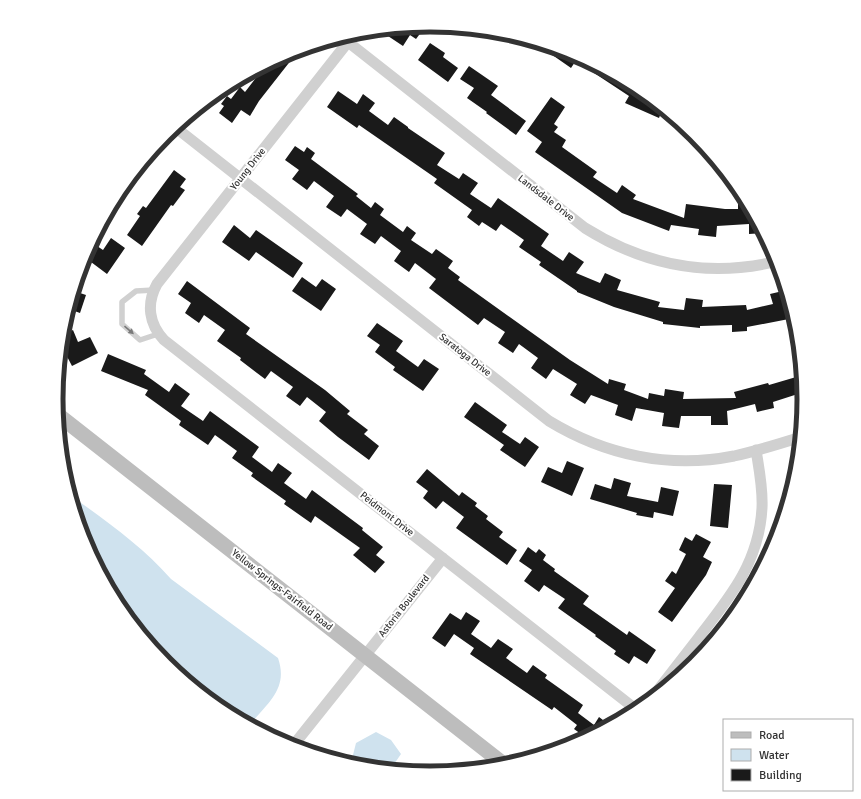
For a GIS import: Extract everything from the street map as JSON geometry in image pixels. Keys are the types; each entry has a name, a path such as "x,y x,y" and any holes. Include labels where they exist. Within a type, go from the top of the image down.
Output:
{"main road":[{"name":"Yellow Springs-Fairfield Road","path":"64,419 499,760"}],"street":[{"name":"Young Drive","path":"150,308 151,296 154,290 348,42"},
{"name":"Landsdale Drive","path":"348,42 585,228 613,244 640,256 681,266 732,268 771,263"},
{"name":"Saratoga Drive","path":"180,131 549,421 582,439 615,451 636,456 661,460 687,461 708,460 734,456 796,439"},
{"name":"Peidmont Drive","path":"150,308 151,318 158,334 164,340 632,707"},
{"path":"660,686 730,597 748,565 757,537 762,508 762,490 756,450"},
{"name":"Astoria Boulevard","path":"297,741 443,558"}],"lane":[{"path":"154,290 136,291 122,302 122,324 140,340 158,334"}],"water":[{"path":"78,501 110,524 148,555 171,579 278,658 281,677 279,685 276,693 253,721 247,718 226,705 188,676 154,642 125,604 112,583 91,540"},
{"path":"376,732 391,740 401,754 393,765 359,760 352,758 356,743"}],"building":[{"path":"421,32 416,39 410,35 403,46 388,36 389,34"},
{"path":"430,43 445,53 443,57 458,68 448,82 418,60"},
{"path":"547,51 575,62 571,68"},
{"path":"292,59 259,101 250,116 241,110 232,123 219,113 224,106 221,104 227,96 231,99 240,87 245,92 258,75"},
{"path":"469,66 498,86 491,95 526,121 516,135 467,98 474,88 460,79"},
{"path":"585,67 614,81 635,94 661,113 659,118 625,103 629,96"},
{"path":"338,91 357,104 363,94 375,103 369,111 388,125 394,117 445,153 437,165 459,179 463,173 478,183 470,194 491,208 498,198 549,234 541,246 563,261 569,252 584,262 576,273 600,283 605,273 621,280 617,290 660,302 658,307 684,310 686,298 703,300 702,307 746,305 747,310 773,304 770,294 781,291 789,319 747,327 747,331 732,332 732,325 700,326 700,328 663,324 663,322 614,307 577,292 539,265 541,262 519,247 524,240 501,224 496,231 482,222 479,226 467,217 472,210 434,183 437,179 359,125 357,128 327,107"},
{"path":"551,97 565,107 554,124 558,127 554,132 566,140 562,147 597,172 593,177 617,193 622,185 636,195 633,199 684,218 686,204 725,209 738,209 738,204 741,204 758,233 749,234 749,224 717,226 716,237 698,235 699,229 671,225 669,231 622,213 535,152 542,142 527,131"},
{"path":"295,146 304,152 307,147 315,153 311,159 358,194 356,196 371,208 375,202 384,209 380,215 403,232 407,226 416,233 411,240 432,254 436,249 453,261 448,268 460,277 458,280 570,360 608,384 609,379 626,384 624,390 648,399 649,393 664,396 665,389 684,392 683,399 736,398 734,392 768,383 769,385 797,377 798,394 773,402 774,408 757,412 755,404 727,411 728,425 711,425 711,416 681,416 679,428 662,426 664,413 636,408 632,421 615,415 618,405 591,395 585,404 570,395 577,384 553,369 546,379 531,368 538,358 519,344 513,353 498,343 505,332 484,318 478,325 429,288 436,279 415,263 409,272 394,261 401,251 381,236 375,244 360,234 367,224 347,209 341,217 326,207 334,196 314,181 307,190 292,179 299,170 285,160"},
{"path":"174,170 186,179 180,187 185,190 173,206 171,205 142,246 127,235 140,216 137,214 143,206 146,208"},
{"path":"234,225 250,238 256,230 303,263 293,278 256,252 249,261 222,242"},
{"path":"111,238 125,248 107,274 90,261 97,246 103,250"},
{"path":"302,277 316,287 322,279 336,289 321,311 292,291"},
{"path":"187,281 250,328 246,334 325,390 350,411 347,414 368,430 364,434 379,446 369,460 319,421 326,412 307,397 300,406 286,396 293,387 271,371 265,379 240,360 241,358 217,341 225,330 204,315 199,323 185,313 191,303 178,294"},
{"path":"79,293 86,295 80,313 74,311"},
{"path":"377,323 403,341 396,351 418,367 424,359 439,369 423,391 393,370 395,367 375,352 380,345 367,336"},
{"path":"73,330 78,342 90,337 98,353 72,366 66,354 69,332"},
{"path":"108,354 146,370 144,374 169,392 175,383 190,394 181,406 203,421 210,411 259,447 252,457 272,472 278,463 292,473 284,483 306,499 312,490 363,528 362,530 383,547 376,555 385,562 375,573 353,555 360,548 315,516 311,523 284,504 286,501 251,476 253,473 232,458 237,451 215,435 208,445 179,425 181,421 145,395 148,390 101,371"},
{"path":"475,402 507,425 502,432 520,444 525,437 539,447 525,467 500,450 504,445 464,417"},
{"path":"567,461 584,468 572,496 541,482 548,467 562,473"},
{"path":"427,469 459,496 462,492 477,503 475,506 488,516 486,519 503,532 499,537 517,550 507,565 456,528 464,517 443,501 436,509 423,498 428,491 416,482"},
{"path":"614,478 631,483 627,496 658,502 661,487 679,491 673,516 654,512 653,518 636,515 637,513 590,499 595,484 611,489"},
{"path":"714,484 732,485 728,528 710,526"},
{"path":"696,534 711,542 703,557 712,562 706,575 672,622 658,612 675,588 665,581 672,571 676,574 686,554 679,550 685,537 692,541"},
{"path":"528,547 536,553 539,549 546,555 543,560 555,569 554,571 589,596 583,604 627,635 629,631 656,650 647,664 634,656 629,664 614,654 616,651 558,608 565,599 544,585 539,592 524,581 532,570 519,561"},
{"path":"466,612 480,621 471,634 491,648 498,639 513,649 506,658 527,673 533,665 547,675 545,678 583,705 578,713 594,725 599,717 606,722 581,734 574,729 577,725 554,707 552,710 470,654 474,648 454,634 445,647 432,638 450,613 461,620"}]}
